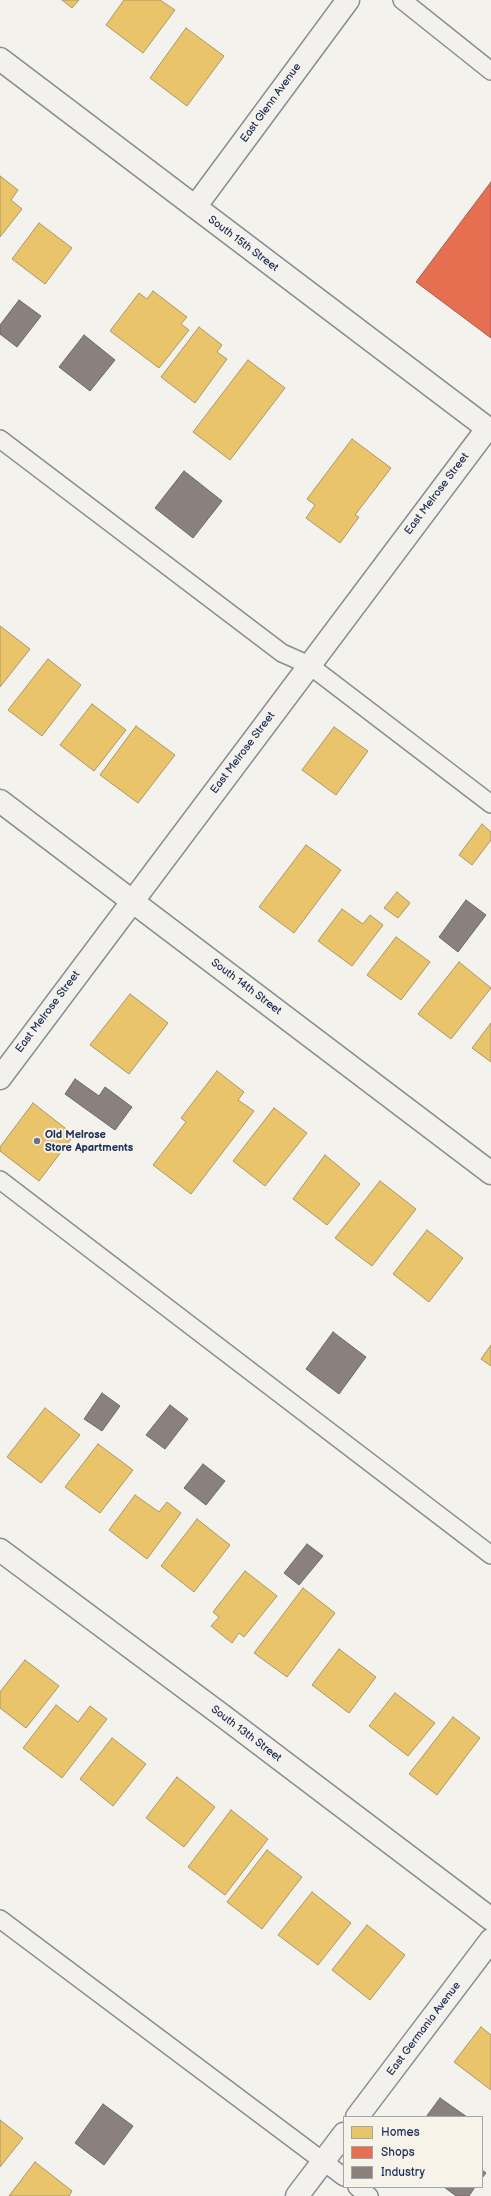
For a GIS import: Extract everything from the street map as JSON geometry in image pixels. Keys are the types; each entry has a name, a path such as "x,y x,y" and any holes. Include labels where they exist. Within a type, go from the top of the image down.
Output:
{"street":[{"name":"East Glenn Avenue","path":"195,207 348,0"},
{"name":"South 15th Street","path":"0,59 489,430"},
{"name":"East Melrose Street","path":"0,1078 309,665 489,430"},
{"name":"South 14th Street","path":"0,801 491,1173"},
{"name":"South 13th Street","path":"0,1550 223,1716 491,1919"},
{"name":"East Germania Avenue","path":"358,2116 491,1940"},
{"path":"297,2196 343,2135"}],"lane":[{"path":"402,0 491,71"},
{"path":"0,439 282,653 309,665 491,804"},
{"path":"0,1180 491,1555"},
{"path":"0,1919 343,2176"},
{"path":"358,2188 369,2196"}],"building: Homes":[{"path":"62,0 79,0 72,8"},
{"path":"124,0 160,0 175,10 143,53 106,25"},
{"path":"186,28 224,56 187,106 150,78"},
{"path":"0,176 18,190 11,200 22,209 0,237"},
{"path":"39,223 72,248 45,284 12,259"},
{"path":"153,291 187,317 181,324 189,330 159,368 110,331 139,293 147,299"},
{"path":"199,327 222,345 217,352 227,359 195,403 161,377"},
{"path":"248,360 285,388 230,460 193,432"},
{"path":"352,439 391,468 355,515 359,517 340,543 306,518 315,505 307,499"},
{"path":"0,626 30,649 0,687"},
{"path":"48,659 81,685 42,736 8,710"},
{"path":"92,704 126,730 94,771 60,745"},
{"path":"136,726 175,755 138,803 100,775"},
{"path":"334,727 368,751 336,795 302,770"},
{"path":"482,824 491,832 491,840 472,865 459,855"},
{"path":"306,845 341,870 294,933 259,907"},
{"path":"397,892 410,903 398,918 384,908"},
{"path":"342,909 363,924 370,915 383,925 352,966 318,941"},
{"path":"396,937 430,962 401,1000 367,975"},
{"path":"459,962 491,988 451,1039 418,1014"},
{"path":"130,994 168,1023 129,1074 90,1045"},
{"path":"491,1023 491,1062 472,1048"},
{"path":"217,1071 244,1092 238,1100 254,1111 191,1194 153,1165 186,1122 181,1118"},
{"name":"Old Melrose Store Apartments","path":"33,1103 74,1135 39,1181 0,1151 0,1147"},
{"path":"274,1108 307,1133 265,1186 233,1161"},
{"path":"325,1155 360,1184 327,1225 293,1199"},
{"path":"380,1181 416,1209 372,1266 335,1238"},
{"path":"427,1230 463,1258 429,1302 393,1274"},
{"path":"491,1345 491,1366 481,1359"},
{"path":"45,1408 80,1435 41,1483 7,1457"},
{"path":"98,1444 133,1470 100,1513 65,1487"},
{"path":"135,1495 159,1512 167,1502 181,1513 147,1559 109,1530"},
{"path":"197,1519 230,1545 194,1592 161,1566"},
{"path":"245,1571 277,1596 244,1637 239,1633 232,1643 211,1626 219,1617 213,1612"},
{"path":"303,1588 335,1613 287,1677 254,1653"},
{"path":"339,1649 376,1677 349,1713 312,1685"},
{"path":"25,1660 59,1686 26,1728 0,1708 0,1692"},
{"path":"395,1693 435,1723 408,1756 369,1726"},
{"path":"56,1705 78,1722 90,1706 107,1719 62,1778 23,1748"},
{"path":"453,1717 480,1738 437,1795 409,1774"},
{"path":"112,1738 146,1764 113,1806 80,1779"},
{"path":"177,1777 215,1807 184,1847 146,1818"},
{"path":"231,1810 268,1839 225,1895 188,1867"},
{"path":"267,1850 302,1877 262,1929 227,1902"},
{"path":"312,1892 351,1923 318,1965 278,1935"},
{"path":"367,1925 405,1955 370,2000 332,1970"},
{"path":"481,2027 491,2035 491,2090 454,2062"},
{"path":"0,2120 23,2138 0,2167"},
{"path":"35,2162 72,2191 69,2196 9,2196"}],"building: Shops":[{"path":"491,182 491,338 416,282"}],"building: Industry":[{"path":"19,300 41,316 17,347 0,334 0,325"},
{"path":"84,335 115,360 90,391 59,367"},
{"path":"184,471 222,501 193,538 155,508"},
{"path":"466,900 486,915 458,952 439,937"},
{"path":"75,1079 99,1096 105,1087 132,1107 115,1130 65,1094"},
{"path":"333,1332 366,1357 339,1394 306,1369"},
{"path":"102,1393 120,1406 102,1431 84,1419"},
{"path":"170,1405 188,1419 165,1449 146,1435"},
{"path":"203,1464 225,1481 206,1505 184,1488"},
{"path":"307,1544 323,1556 299,1585 284,1573"},
{"path":"440,2098 466,2116 427,2116"},
{"path":"103,2104 133,2126 104,2165 75,2143"},
{"path":"445,2188 474,2188 469,2196 456,2196"}],"place":[{"name":"Old Melrose Store Apartments","path":"37,1141"}]}
